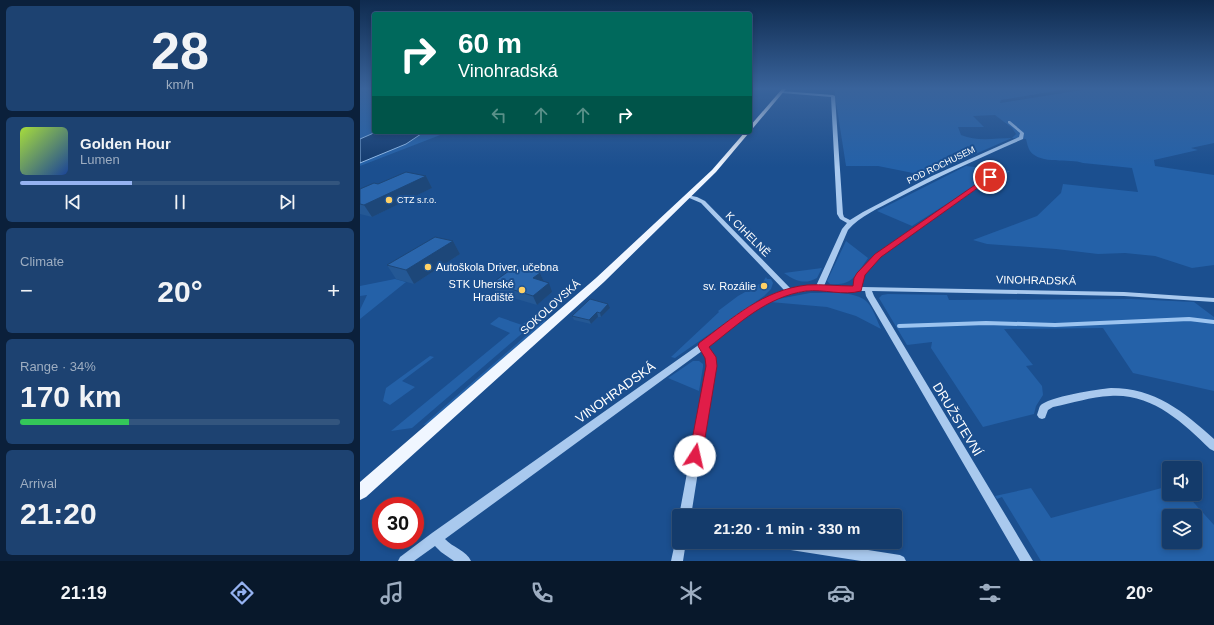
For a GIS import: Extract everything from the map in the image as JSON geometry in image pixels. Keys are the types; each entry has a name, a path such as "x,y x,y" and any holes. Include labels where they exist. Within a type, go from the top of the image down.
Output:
{"main road":[{"name":"SOKOLOVSKÁ","path":"752,127 762,115"},
{"name":"SOKOLOVSKÁ","path":"360,492 600,280 688,196 718,166 746,134"}],"street":[{"path":"834,115 840,214 842,218 851,222"},
{"name":"POD ROCHUSEM","path":"819,288 845,229 851,222 865,213 934,177 1021,138 1022,133 1009,122"},
{"path":"863,290 859,278 861,273 878,255 990,177"},
{"name":"K CIHELNĚ","path":"688,196 703,202 789,291"},
{"name":"VINOHRADSKÁ","path":"404,561 703,346 755,306 770,298 789,291 819,288 1124,294 1214,300"},
{"name":"DRUŽSTEVNÍ","path":"863,290 870,296 1027,561"},
{"path":"686,509 711,366 710,357 703,346"},
{"path":"1042,416 1044,408 1050,404 1109,392 1132,393 1148,397 1176,412 1214,446"},
{"path":"436,538 445,548 465,561"},
{"path":"677,561 679,549"},
{"path":"823,549 900,561"}],"shaded area":[{"path":"360,115 372,115 372,134 360,139"},
{"path":"838,115 991,115 973,116 984,127 958,127 961,135 980,139 1012,138 923,177 918,174 878,166 846,166"},
{"path":"995,115 1214,115 1214,143 1191,148 1198,150 1154,160 1155,166 1214,175 1214,265 1192,268 1155,256 1125,253 1098,254 1056,249 987,244 973,240 1037,216 1061,193 1063,184 1138,192 1132,168 1048,160 1035,155 1030,151 1026,139 1012,138 1016,134 1012,128"},
{"path":"372,134 421,134 406,144 360,163 360,139"},
{"path":"387,134 443,134 360,166 360,163 402,145"},
{"path":"966,166 1010,171 996,180 981,176 975,177 972,179 978,184 912,226 877,211"},
{"path":"846,241 868,258 857,274 849,281 838,284 830,284 827,281"},
{"path":"822,268 817,278 804,282 796,280 784,273"},
{"path":"766,277 767,279 771,279 773,283 771,289 764,296 675,358 671,357 719,312 718,311 738,296 763,282"},
{"path":"395,279 406,282 360,319 360,310 367,295 360,296 360,286"},
{"path":"810,293 841,293 857,296 863,299 872,309 881,329 856,316 827,307 770,302"},
{"path":"882,295 947,295 949,300 1131,299 1194,302 1214,317 1214,391 1133,373 1103,328 1004,329 1033,365 1026,366 1042,386 1043,395 1036,406 1034,414 983,427 931,348 932,342 907,345 879,298"},
{"path":"533,316 540,318 412,428 391,431 510,333 490,324 499,317 522,325"},
{"path":"544,320 546,321 428,424 423,425"},
{"path":"430,356 434,357 402,381 415,387 390,405 383,401 386,388"},
{"path":"693,361 699,361 703,364 699,391 668,378"},
{"path":"1031,488 1051,518 1162,488 1162,501 1192,501 1200,509 1162,509 1162,549 1202,549 1202,512 1214,525 1214,561 1041,561 1002,497 997,499 995,496"}],"building":[{"path":"406,172 426,176 364,205 360,204 360,189 374,183 378,184"},
{"path":"435,237 453,241 406,270 387,265"},
{"path":"516,266 540,273 533,278 549,283 533,296 492,283"},
{"path":"590,299 608,304 600,313 597,312 589,320 572,316"}],"waterway":[{"path":"899,326 986,323 1055,325 1189,319 1214,322"}],"place":[{"name":"CTZ s.r.o.","path":"389,200"},
{"name":"Autoškola Driver, učebna","path":"428,267"},
{"name":"sv. Rozálie","path":"764,286"},
{"name":"STK Uherské Hradiště","path":"522,290"}],"route":[{"path":"695,456 711,366 710,357 703,346 755,306 777,295 807,288 858,289 861,273 878,255 990,177"}]}
